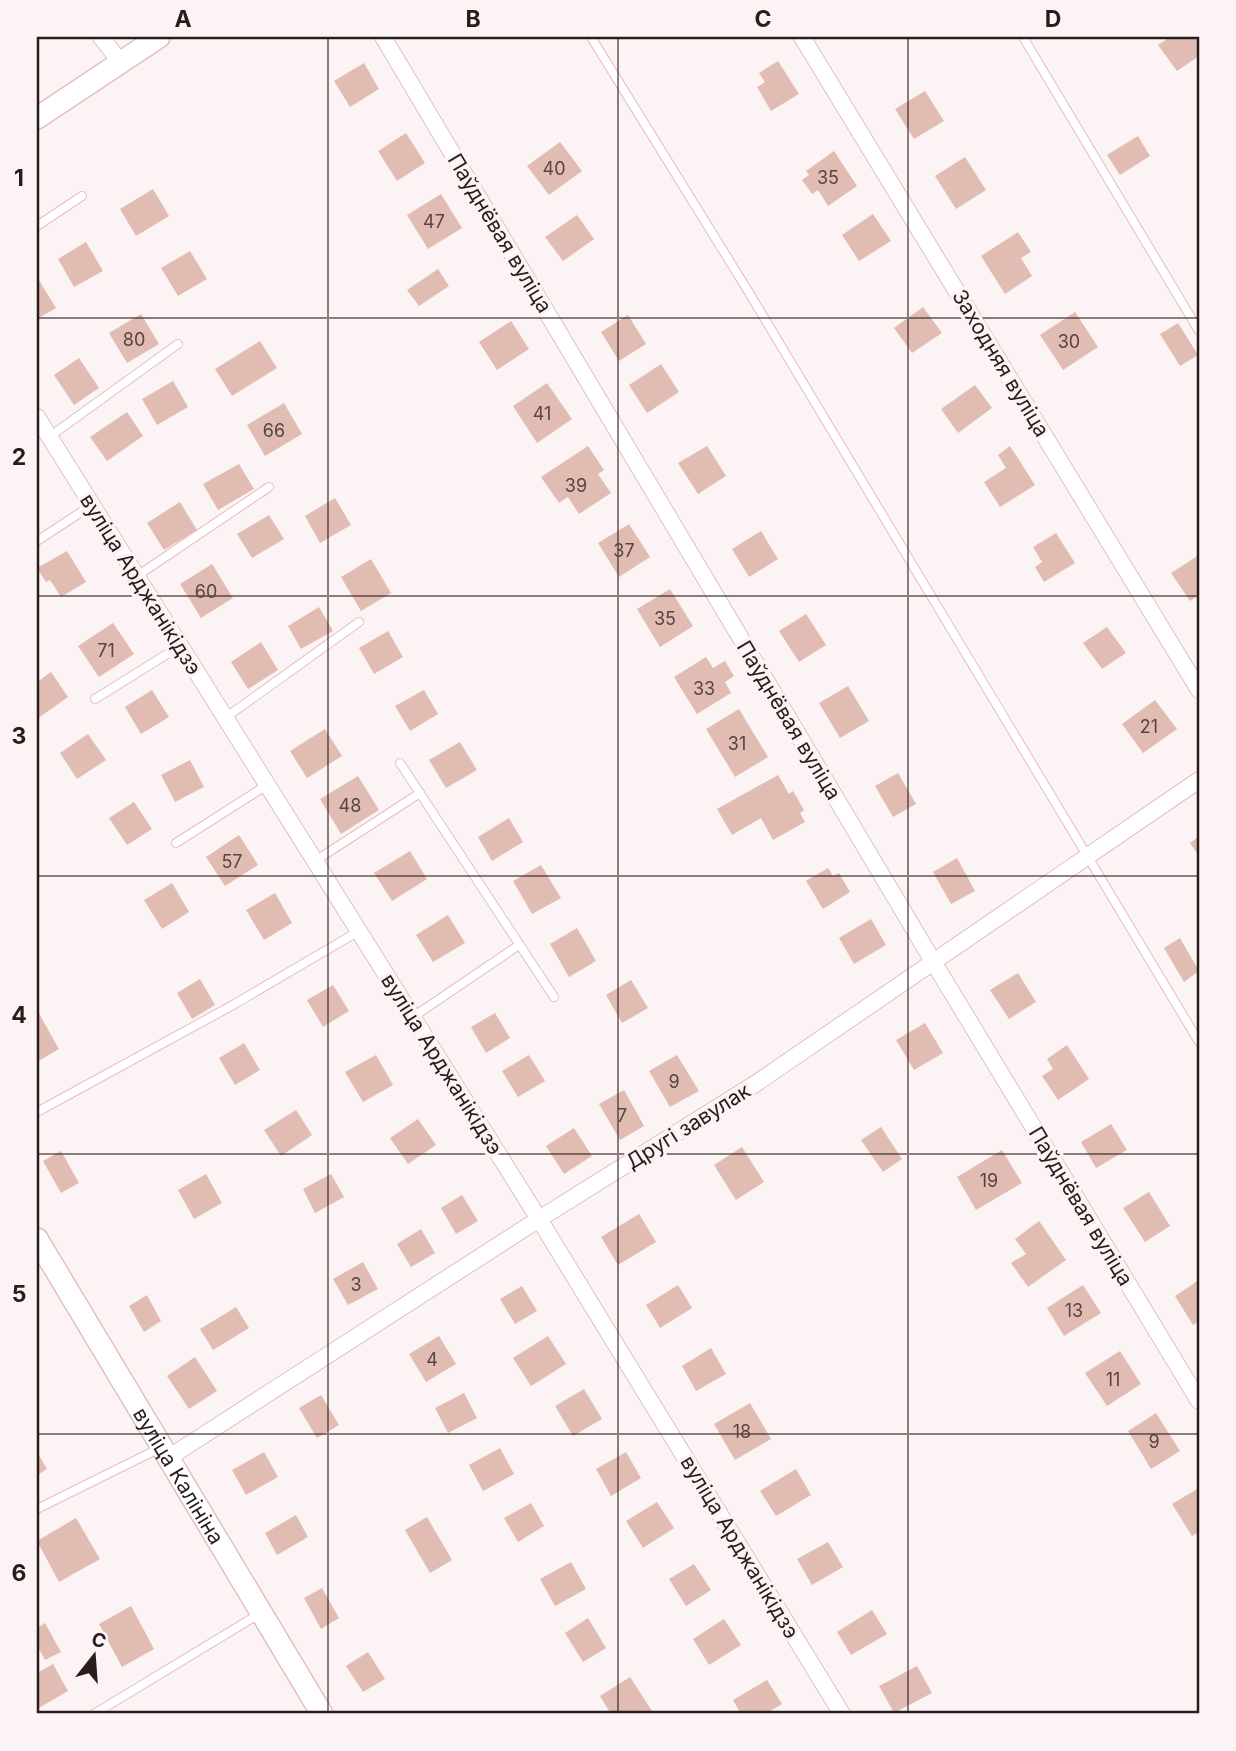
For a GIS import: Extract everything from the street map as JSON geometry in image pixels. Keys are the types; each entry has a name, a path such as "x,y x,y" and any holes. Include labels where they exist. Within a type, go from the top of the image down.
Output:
{"street":[{"path":"101,37 121,63"},
{"path":"37,118 159,37"},
{"name":"Паўднёвая вуліца","path":"383,37 934,963 1199,1401"},
{"name":"Заходняя вуліца","path":"802,37 1199,690"},
{"name":"вуліца Арджанікідзэ","path":"37,417 539,1219 842,1714"},
{"name":"Другі завулак","path":"165,1453 755,1084 1199,780"},
{"name":"вуліца Калініна","path":"37,1239 322,1714"}],"lane":[{"path":"592,37 1199,1042"},
{"path":"1023,37 1199,331"},
{"path":"37,226 82,196"},
{"path":"49,437 178,344"},
{"path":"137,576 269,487"},
{"path":"37,541 92,505"},
{"path":"225,718 359,622"},
{"path":"95,699 180,646"},
{"path":"400,763 554,998"},
{"path":"176,843 267,785"},
{"path":"315,861 420,793"},
{"path":"37,1112 221,1012 359,931"},
{"path":"413,1017 519,945"},
{"path":"37,1509 165,1453"},
{"path":"94,1714 261,1613"}],"building":[{"path":"1170,37 1196,37 1199,42 1199,56 1177,71 1158,45"},
{"path":"778,61 799,94 771,111 757,87 765,82 759,73"},
{"path":"364,63 379,89 350,107 334,81"},
{"path":"925,91 944,121 914,139 895,109"},
{"path":"406,133 425,163 397,181 378,151"},
{"path":"1138,136 1150,156 1120,175 1107,155"},
{"path":"560,142 582,171 549,195 527,166"},
{"path":"834,151 857,186 828,206 818,190 812,194 802,180 809,175 806,171"},
{"path":"965,157 986,190 956,209 935,176"},
{"path":"153,189 169,216 136,236 120,209"},
{"path":"441,194 462,228 428,249 407,215"},
{"path":"873,214 891,241 859,261 842,235"},
{"path":"577,215 594,239 563,261 545,237"},
{"path":"1018,232 1031,252 1021,258 1032,276 1005,294 981,256"},
{"path":"86,242 103,271 74,287 58,259"},
{"path":"190,251 207,279 178,296 161,268"},
{"path":"438,269 449,286 419,306 407,290"},
{"path":"37,277 56,308 37,319"},
{"path":"923,307 942,333 912,353 894,328"},
{"path":"1075,312 1098,347 1063,370 1040,335"},
{"path":"141,314 159,344 127,363 109,333"},
{"path":"628,315 646,344 619,361 601,332"},
{"path":"511,321 529,349 497,370 479,342"},
{"path":"1178,323 1198,355 1180,366 1160,334"},
{"path":"260,341 277,368 232,396 215,369"},
{"path":"79,358 99,388 74,405 54,375"},
{"path":"661,364 679,392 647,413 629,385"},
{"path":"173,381 188,407 157,425 142,399"},
{"path":"547,383 572,419 537,443 513,406"},
{"path":"975,385 992,408 958,433 941,409"},
{"path":"284,403 302,434 265,456 247,425"},
{"path":"127,412 143,436 107,461 90,437"},
{"path":"588,446 604,470 598,474 611,493 579,514 568,497 559,503 541,477"},
{"path":"707,446 726,476 698,494 678,463"},
{"path":"1010,446 1035,485 1000,507 984,482 1006,468 998,455"},
{"path":"239,464 254,489 218,510 203,484"},
{"path":"335,498 351,525 320,543 305,516"},
{"path":"180,502 197,530 164,550 147,523"},
{"path":"269,515 284,539 252,558 237,534"},
{"path":"629,524 650,557 619,577 598,543"},
{"path":"761,531 778,559 749,577 732,549"},
{"path":"1056,533 1075,563 1044,582 1035,567 1042,562 1033,547"},
{"path":"67,551 86,582 61,597 50,580 46,582 37,568"},
{"path":"1199,555 1199,595 1190,601 1171,573"},
{"path":"371,559 391,593 361,611 341,577"},
{"path":"212,564 233,598 201,618 180,584"},
{"path":"670,589 693,626 660,647 637,609"},
{"path":"319,607 333,631 301,649 288,626"},
{"path":"806,614 826,645 799,662 779,631"},
{"path":"113,623 134,654 99,677 78,646"},
{"path":"1107,627 1126,653 1102,669 1083,643"},
{"path":"388,631 403,657 374,674 359,648"},
{"path":"261,642 278,670 248,689 231,662"},
{"path":"706,657 713,668 725,661 734,676 725,682 731,693 697,714 674,677"},
{"path":"51,672 68,697 37,719 37,682"},
{"path":"848,686 869,721 840,738 819,703"},
{"path":"152,690 169,717 141,734 125,707"},
{"path":"424,690 438,714 410,731 395,706"},
{"path":"1155,700 1177,729 1143,753 1122,724"},
{"path":"739,709 768,757 735,777 706,729"},
{"path":"325,729 342,756 307,778 290,751"},
{"path":"88,734 106,760 77,779 60,753"},
{"path":"460,742 477,770 446,788 429,760"},
{"path":"190,760 204,787 175,802 161,775"},
{"path":"898,773 916,804 893,817 875,786"},
{"path":"778,775 789,794 793,791 804,810 800,813 805,822 773,840 761,818 732,835 717,809"},
{"path":"358,776 379,810 341,834 320,799"},
{"path":"134,802 152,829 127,845 109,818"},
{"path":"509,818 523,842 492,861 478,837"},
{"path":"239,835 258,865 225,886 206,857"},
{"path":"1199,836 1199,856 1190,843"},
{"path":"410,851 427,879 392,901 374,873"},
{"path":"957,858 975,891 951,904 933,872"},
{"path":"541,865 561,898 532,914 513,881"},
{"path":"828,868 833,876 839,873 850,892 823,909 806,881"},
{"path":"172,883 189,912 162,929 144,900"},
{"path":"275,893 292,923 264,940 246,910"},
{"path":"448,915 465,943 433,962 416,935"},
{"path":"871,919 886,945 854,964 839,938"},
{"path":"577,928 596,961 569,977 550,944"},
{"path":"1180,938 1199,971 1184,982 1164,948"},
{"path":"1018,973 1036,1002 1009,1019 990,990"},
{"path":"200,979 215,1005 192,1019 177,993"},
{"path":"631,980 648,1008 622,1023 606,995"},
{"path":"333,985 349,1011 323,1027 307,1000"},
{"path":"37,1010 59,1049 37,1062"},
{"path":"495,1013 510,1038 486,1053 471,1027"},
{"path":"925,1023 943,1053 914,1070 896,1040"},
{"path":"244,1043 260,1070 235,1085 219,1058"},
{"path":"1067,1045 1089,1079 1058,1100 1042,1076 1053,1069 1047,1059"},
{"path":"376,1055 393,1085 363,1102 345,1072"},
{"path":"529,1055 545,1081 518,1097 502,1071"},
{"path":"677,1055 699,1091 670,1107 649,1071"},
{"path":"624,1090 644,1126 620,1140 599,1104"},
{"path":"296,1110 312,1135 281,1156 264,1130"},
{"path":"418,1119 436,1145 408,1164 390,1138"},
{"path":"1111,1124 1127,1150 1096,1168 1081,1142"},
{"path":"881,1127 902,1159 883,1172 861,1140"},
{"path":"574,1128 592,1156 564,1174 546,1146"},
{"path":"742,1147 764,1182 736,1200 714,1165"},
{"path":"1002,1150 1022,1183 976,1210 957,1177"},
{"path":"61,1151 79,1183 61,1193 43,1161"},
{"path":"206,1174 222,1203 194,1219 178,1190"},
{"path":"331,1174 344,1197 315,1213 303,1189"},
{"path":"1149,1192 1170,1226 1145,1242 1123,1208"},
{"path":"462,1195 478,1221 456,1234 441,1208"},
{"path":"639,1214 656,1242 618,1265 601,1237"},
{"path":"1039,1221 1066,1260 1028,1287 1011,1263 1026,1254 1015,1239"},
{"path":"421,1229 435,1253 411,1267 397,1244"},
{"path":"363,1262 378,1289 348,1305 333,1279"},
{"path":"1199,1280 1199,1321 1193,1325 1175,1296"},
{"path":"678,1285 692,1308 660,1328 646,1305"},
{"path":"1083,1285 1101,1313 1064,1336 1047,1308"},
{"path":"522,1286 537,1311 515,1324 500,1299"},
{"path":"147,1295 161,1321 144,1332 129,1306"},
{"path":"236,1307 249,1328 213,1350 200,1329"},
{"path":"439,1336 456,1364 426,1382 409,1354"},
{"path":"548,1336 566,1364 531,1386 513,1358"},
{"path":"711,1348 726,1374 696,1391 682,1366"},
{"path":"1120,1351 1141,1384 1107,1406 1085,1373"},
{"path":"195,1357 217,1391 189,1409 167,1376"},
{"path":"584,1389 602,1419 573,1436 555,1406"},
{"path":"464,1393 477,1418 448,1433 435,1408"},
{"path":"321,1395 339,1425 317,1438 299,1408"},
{"path":"750,1403 771,1439 735,1460 714,1424"},
{"path":"1156,1413 1180,1451 1151,1469 1128,1431"},
{"path":"500,1448 514,1474 483,1491 469,1465"},
{"path":"37,1452 47,1469 37,1475"},
{"path":"264,1452 278,1477 246,1495 232,1470"},
{"path":"626,1452 641,1478 611,1496 596,1469"},
{"path":"796,1469 811,1495 776,1516 760,1491"},
{"path":"1199,1488 1199,1532 1192,1536 1172,1504"},
{"path":"657,1502 674,1528 643,1548 626,1521"},
{"path":"531,1503 544,1526 518,1542 504,1518"},
{"path":"296,1515 308,1537 277,1555 265,1533"},
{"path":"427,1517 452,1560 430,1573 405,1530"},
{"path":"76,1518 100,1559 59,1582 37,1541"},
{"path":"828,1542 843,1567 812,1585 797,1559"},
{"path":"571,1562 586,1589 555,1606 540,1579"},
{"path":"694,1564 711,1590 686,1606 669,1579"},
{"path":"322,1588 339,1618 321,1629 304,1598"},
{"path":"131,1606 154,1649 122,1667 99,1624"},
{"path":"872,1610 887,1634 851,1655 837,1632"},
{"path":"588,1618 606,1648 583,1662 565,1633"},
{"path":"724,1619 741,1645 709,1665 693,1639"},
{"path":"45,1623 61,1652 45,1660 39,1649 37,1650 37,1628"},
{"path":"368,1652 385,1679 363,1692 346,1666"},
{"path":"53,1664 68,1691 37,1709 37,1673"},
{"path":"917,1666 932,1693 894,1713 879,1686"},
{"path":"630,1677 654,1714 611,1714 600,1696"},
{"path":"767,1680 782,1704 765,1714 741,1714 733,1700"}]}
